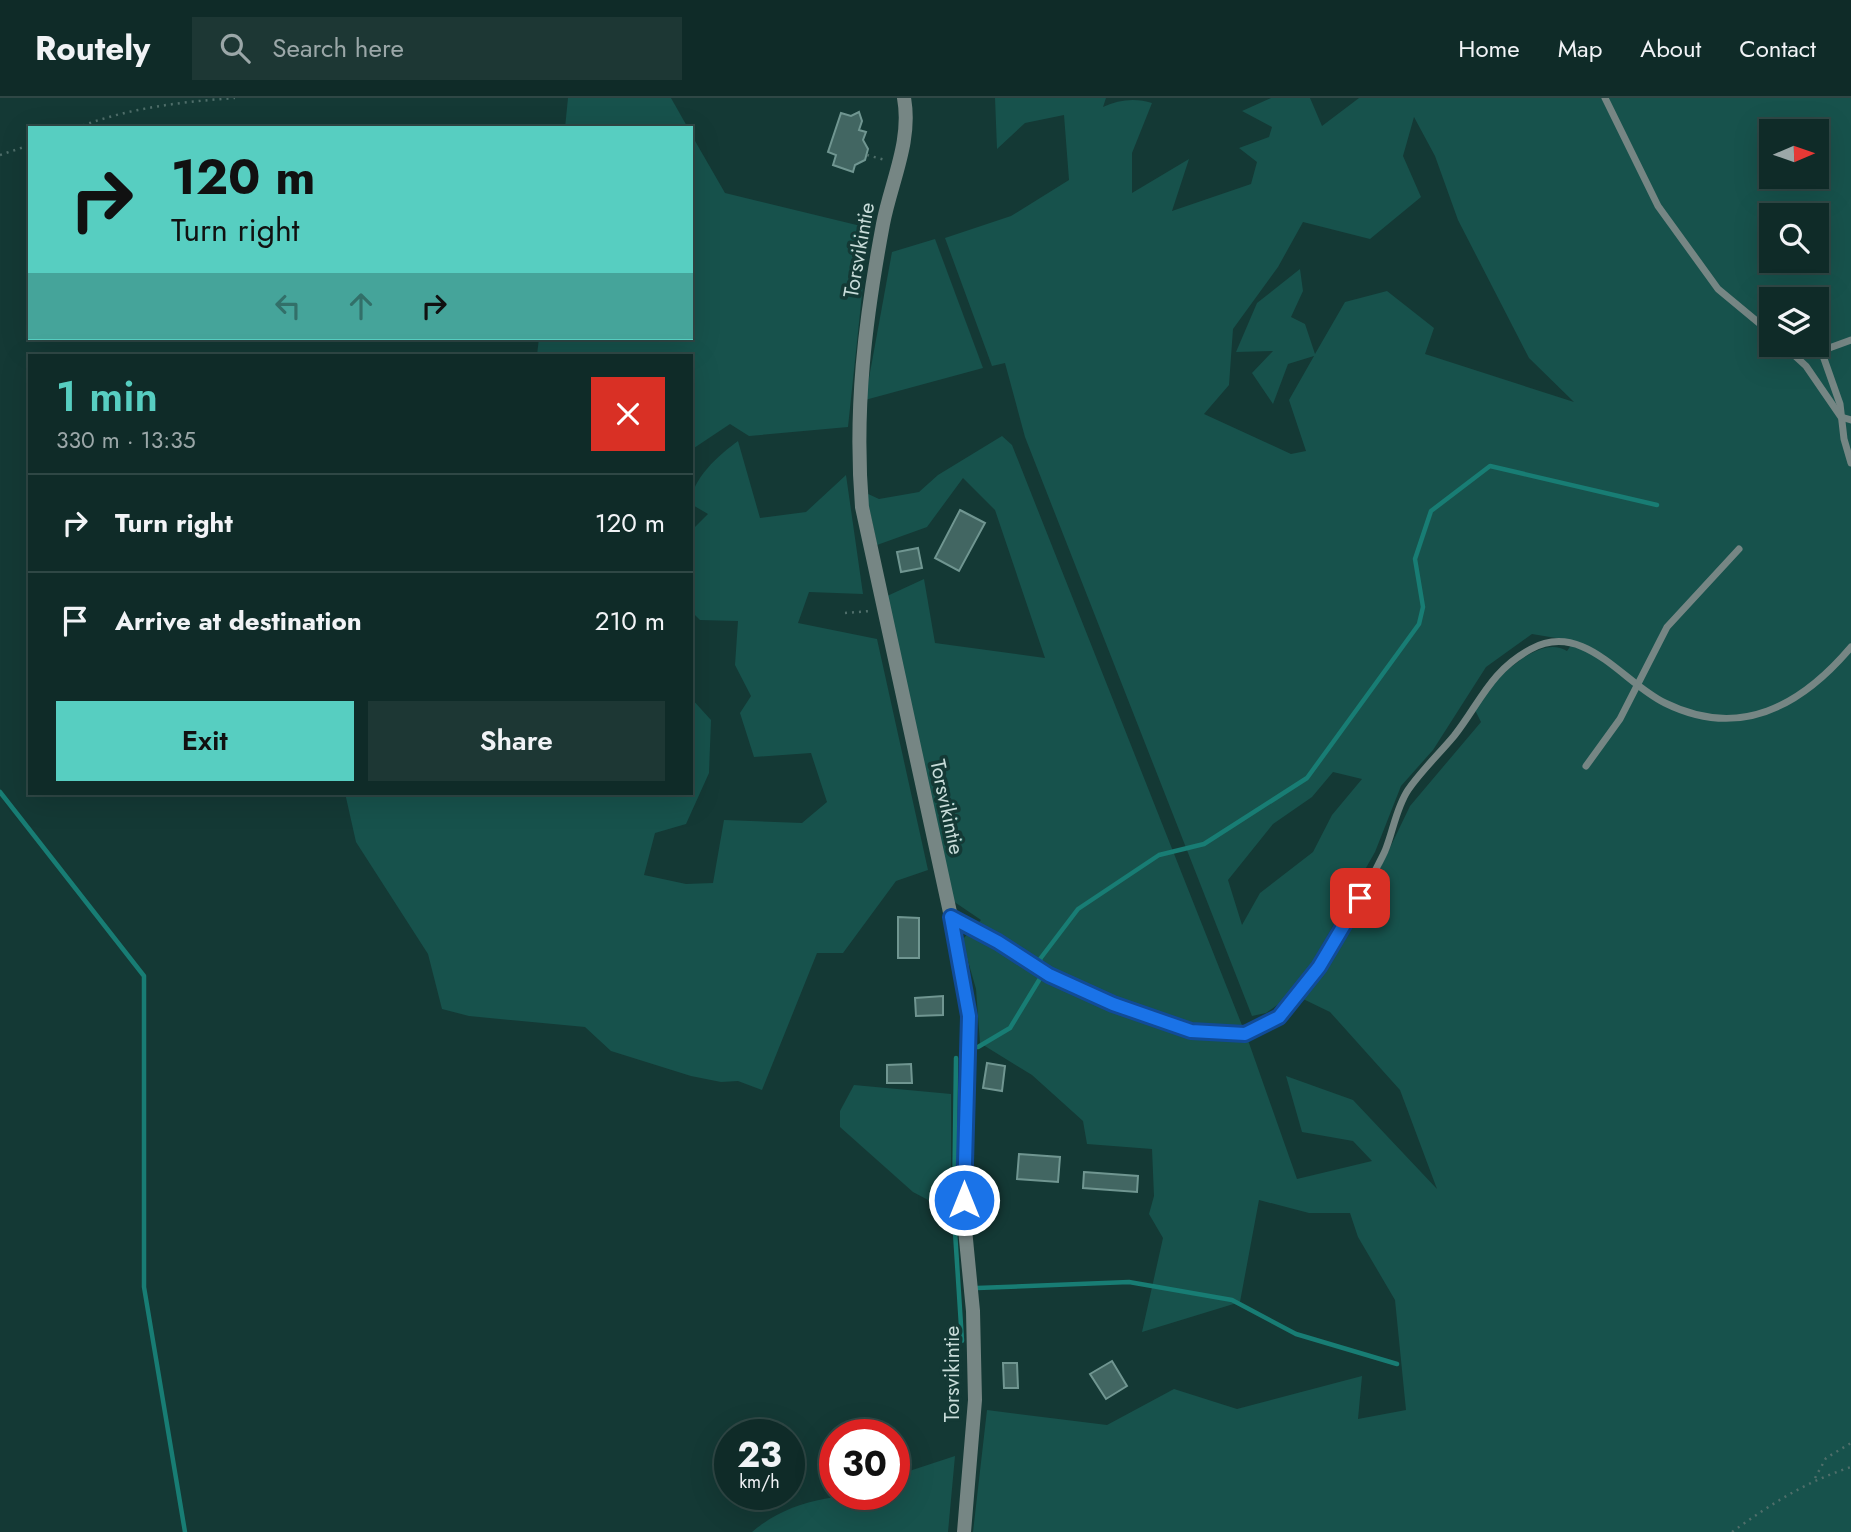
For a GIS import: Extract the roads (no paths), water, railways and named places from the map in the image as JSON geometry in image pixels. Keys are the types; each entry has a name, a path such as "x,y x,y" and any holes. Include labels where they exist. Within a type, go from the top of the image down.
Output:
{"street":[{"name":"Torsvikintie","path":"904,98 906,129 883,222 859,383 862,507 951,917 969,1016 964,1219 973,1311 975,1400 964,1532"}],"lane":[{"path":"1605,98 1658,206 1718,289 1759,323"},
{"path":"1829,348 1851,340"},
{"path":"1796,357 1806,366 1841,418 1851,420"},
{"path":"1823,357 1840,404 1851,463"},
{"path":"1586,766 1608,738 1667,627 1739,549"},
{"path":"951,917 998,942 1049,975 1113,1004 1191,1031 1245,1034 1279,1017 1319,967 1385,851 1407,791 1456,734 1497,672 1533,648 1558,642 1579,645 1603,656 1664,702 1699,716 1738,719 1767,713 1795,698 1815,683 1851,647"}],"waterway":[{"path":"978,1047 1010,1028 1044,972 1040,959 1078,909 1159,855 1204,844 1307,778 1419,624 1423,607 1415,559 1431,511 1490,466 1657,505"},
{"path":"0,792 144,976 144,1287 185,1532"},
{"path":"956,1058 954,1216 962,1341"},
{"path":"977,1288 1129,1282 1232,1300 1296,1334 1397,1364"}]}
